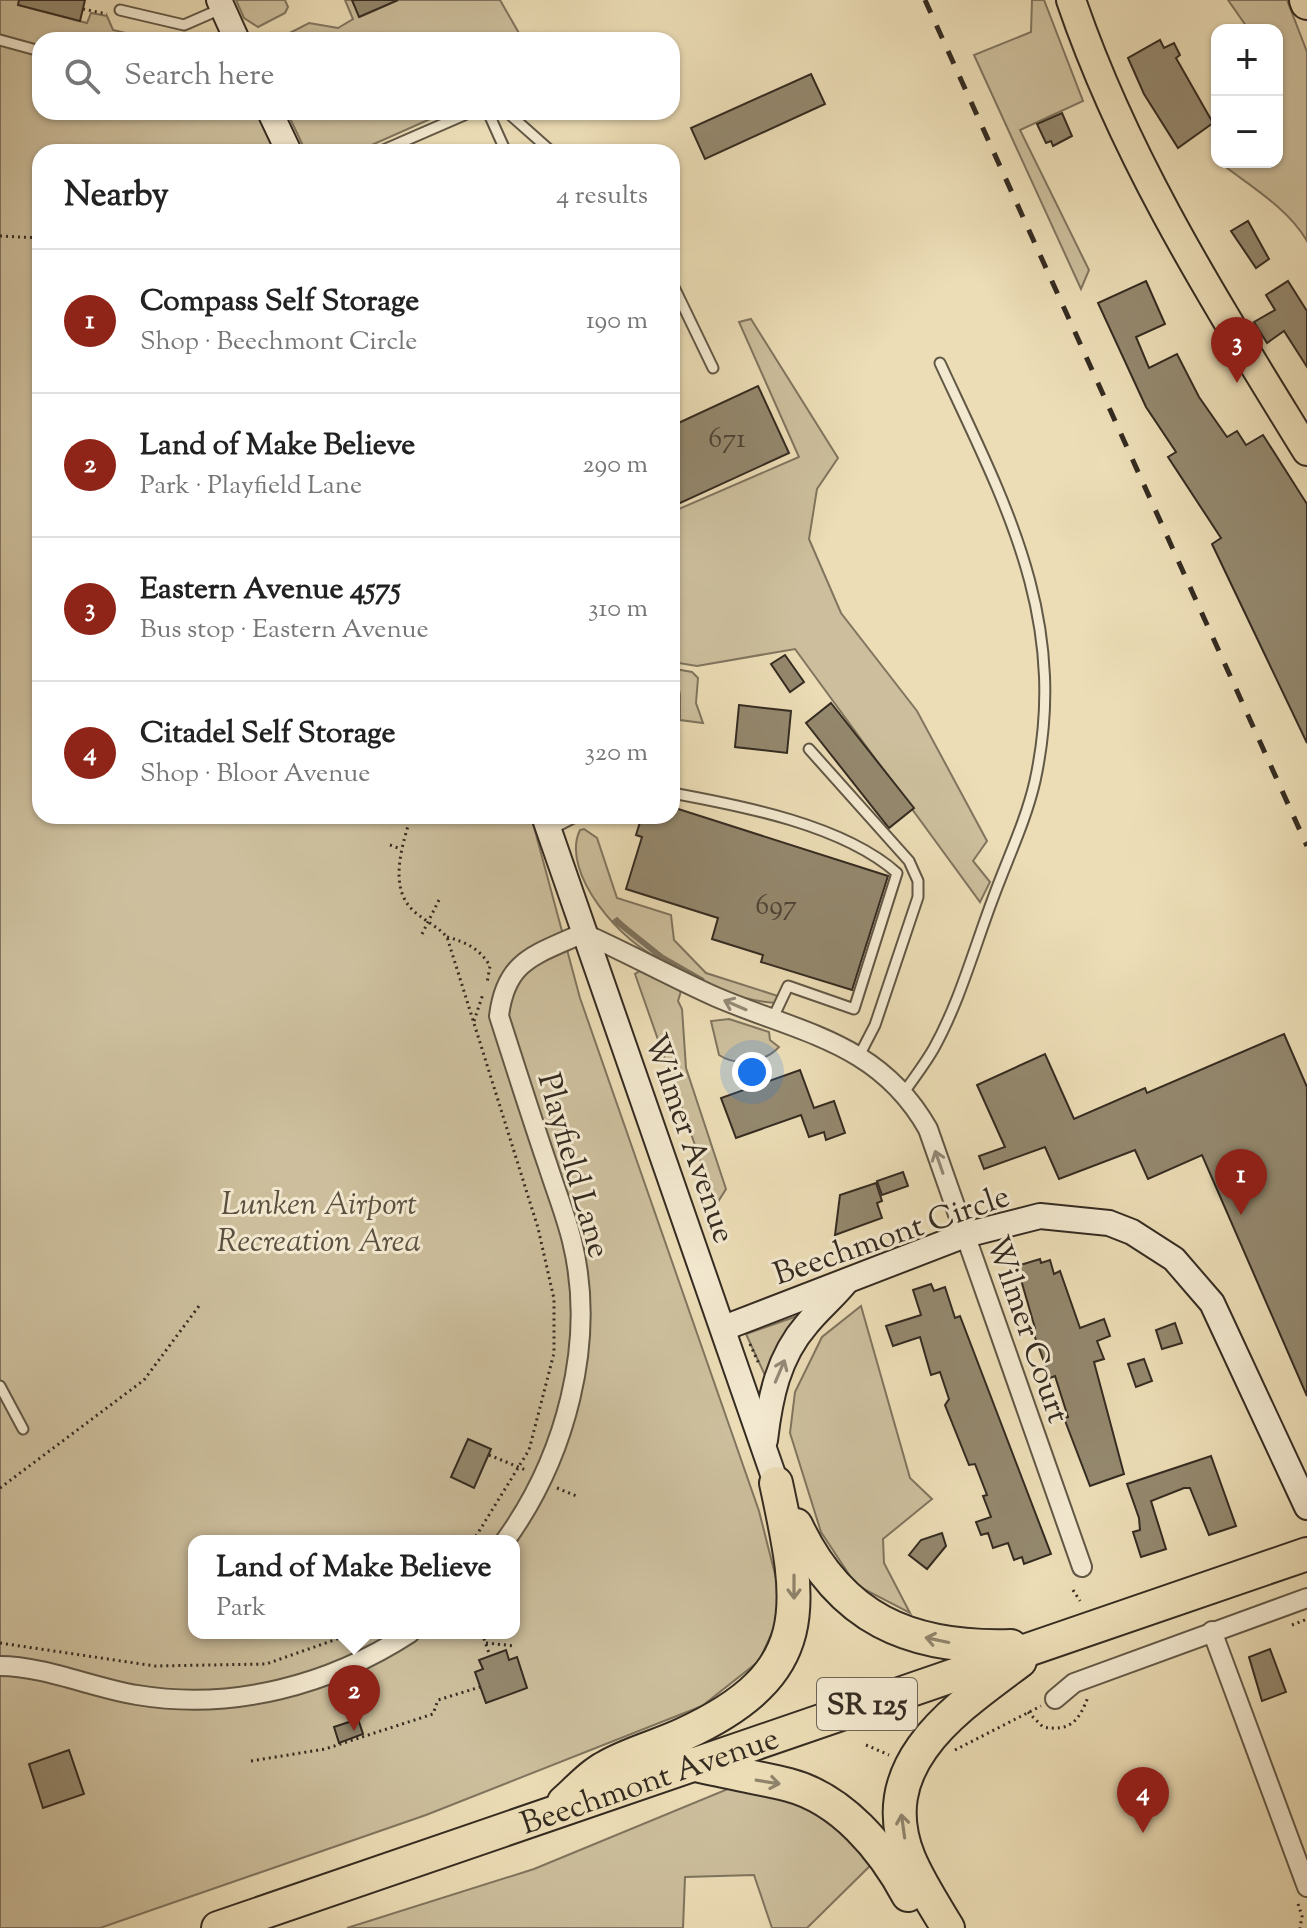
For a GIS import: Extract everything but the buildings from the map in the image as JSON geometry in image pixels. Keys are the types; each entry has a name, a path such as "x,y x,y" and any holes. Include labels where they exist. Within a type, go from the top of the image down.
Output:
{"highway":[{"path":"776,1483 811,1558 851,1604 921,1637 971,1647 1042,1644"},
{"path":"549,1815 604,1767 686,1733 747,1699 779,1663 794,1617 794,1567 776,1483"},
{"name":"Beechmont Avenue","path":"218,1928 1303,1556"},
{"path":"948,1928 908,1856 900,1819 912,1764 945,1718 1042,1644"},
{"path":"692,1764 791,1786 827,1803 870,1838 898,1876 926,1928"}],"main road":[{"path":"1071,0 1116,112 1177,240 1307,451"}],"street":[{"path":"221,4 233,32"},
{"path":"274,120 285,144"},
{"name":"Wilmer Avenue","path":"546,824 776,1483"},
{"name":"Wilmer Court","path":"583,933 772,1020 860,1054 903,1094 928,1129 1082,1567"},
{"name":"Playfield Lane","path":"509,1535 536,1492 556,1447 569,1400 579,1327 572,1242 499,1016 500,1002 502,989 523,961 583,933"},
{"name":"Beechmont Circle","path":"724,1328 965,1235 1040,1216 1109,1223 1132,1232 1174,1259 1216,1310 1307,1507"},
{"path":"764,1447 769,1401 790,1349 808,1323 847,1281"},
{"path":"1055,1699 1074,1683 1307,1598"},
{"path":"1212,1631 1307,1887"},
{"path":"0,1666 138,1695 211,1699 284,1689 319,1679 386,1649 401,1639"}],"lane":[{"path":"115,13 184,25 221,4"},
{"path":"0,40 32,49"},
{"path":"397,144 453,120"},
{"path":"492,120 502,144"},
{"path":"516,120 543,144"},
{"path":"680,300 713,368"},
{"path":"903,1094 934,1048 956,996 1031,799 1044,729 1044,663 1030,572 1016,529 940,363"},
{"path":"809,749 909,861 918,881 918,897 875,1025 860,1054"},
{"path":"680,794 760,809 875,853 897,873 854,1009 788,986 772,1020"},
{"path":"0,1386 23,1429"}],"path":[{"path":"83,9 115,13"},
{"path":"0,236 32,238"},
{"path":"409,824 401,849 400,885 414,912 447,937 470,945 490,966 473,1024"},
{"path":"390,845 401,849"},
{"path":"422,934 439,900"},
{"path":"447,937 538,1228 554,1299 554,1353 529,1450 477,1535"},
{"path":"0,1488 144,1380 199,1306"},
{"path":"746,1345 752,1343 762,1371"},
{"path":"1073,1590 1080,1601"},
{"path":"0,1643 155,1666 266,1664 337,1639"},
{"path":"484,1639 490,1656"},
{"path":"486,1643 515,1646"},
{"path":"251,1761 325,1749 433,1714 438,1700 480,1687"},
{"path":"1028,1712 1043,1727 1067,1728 1077,1721 1088,1695"},
{"path":"949,1753 1055,1699"},
{"path":"866,1745 891,1756"}],"green space":[{"name":"Lunken Airport Recreation Area","path":"0,0 32,0 30,8 87,23 91,13 107,16 113,30 121,32 32,32 32,120 262,120 272,144 32,144 32,824 533,824 580,998 759,1511 778,1586 777,1622 759,1661 702,1706 426,1815 100,1928 0,1928"},
{"path":"236,0 285,0 288,7 285,13 258,27 244,18"},
{"path":"345,0 352,0 360,17 398,0 500,0 518,32 292,32 309,23 338,28 353,19"},
{"path":"1032,0 1044,0 1083,101 1020,130 1089,270 1081,289 974,55 1031,32"},
{"path":"1228,0 1287,0 1307,52 1307,241 1291,219 1227,168 1283,168 1283,24 1245,24"},
{"path":"291,120 428,120 374,144 302,144"},
{"path":"751,319 838,458 817,489 809,539 841,613 917,711 987,841 973,861 990,882 980,902 795,649 697,666 680,663 680,509 799,457 739,322"},
{"path":"680,670 692,672 698,678 696,703 703,723 680,720"},
{"path":"584,829 597,838 617,898 671,915 674,940 706,973 781,997 778,1003 734,995 712,986 670,962 617,918 613,921 661,959 630,939 614,923 599,905 587,886 576,847 580,830"},
{"path":"640,971 681,991 678,1001 682,1009 686,1068 726,1189 716,1205 635,974"},
{"path":"729,1019 769,1032 770,1040 779,1047 759,1059 742,1062 726,1059 719,1055 711,1021"},
{"path":"861,1306 910,1478 932,1499 883,1539 884,1563 910,1613 856,1585 821,1532 790,1433 795,1392 822,1337"},
{"path":"803,1314 769,1384 746,1334"},
{"path":"752,1779 791,1786 882,1854 807,1928 772,1928 754,1875 685,1877 683,1928 347,1928 534,1869"}],"waterway":[{"path":"617,921 662,957 702,980"}],"railway":[{"path":"925,0 1307,846"}],"place":[{"name":"Eastern Avenue 4575","path":"1237,383"},
{"name":"Compass Self Storage","path":"1241,1215"},
{"name":"Land of Make Believe","path":"354,1731"},
{"name":"Citadel Self Storage","path":"1143,1833"}]}
